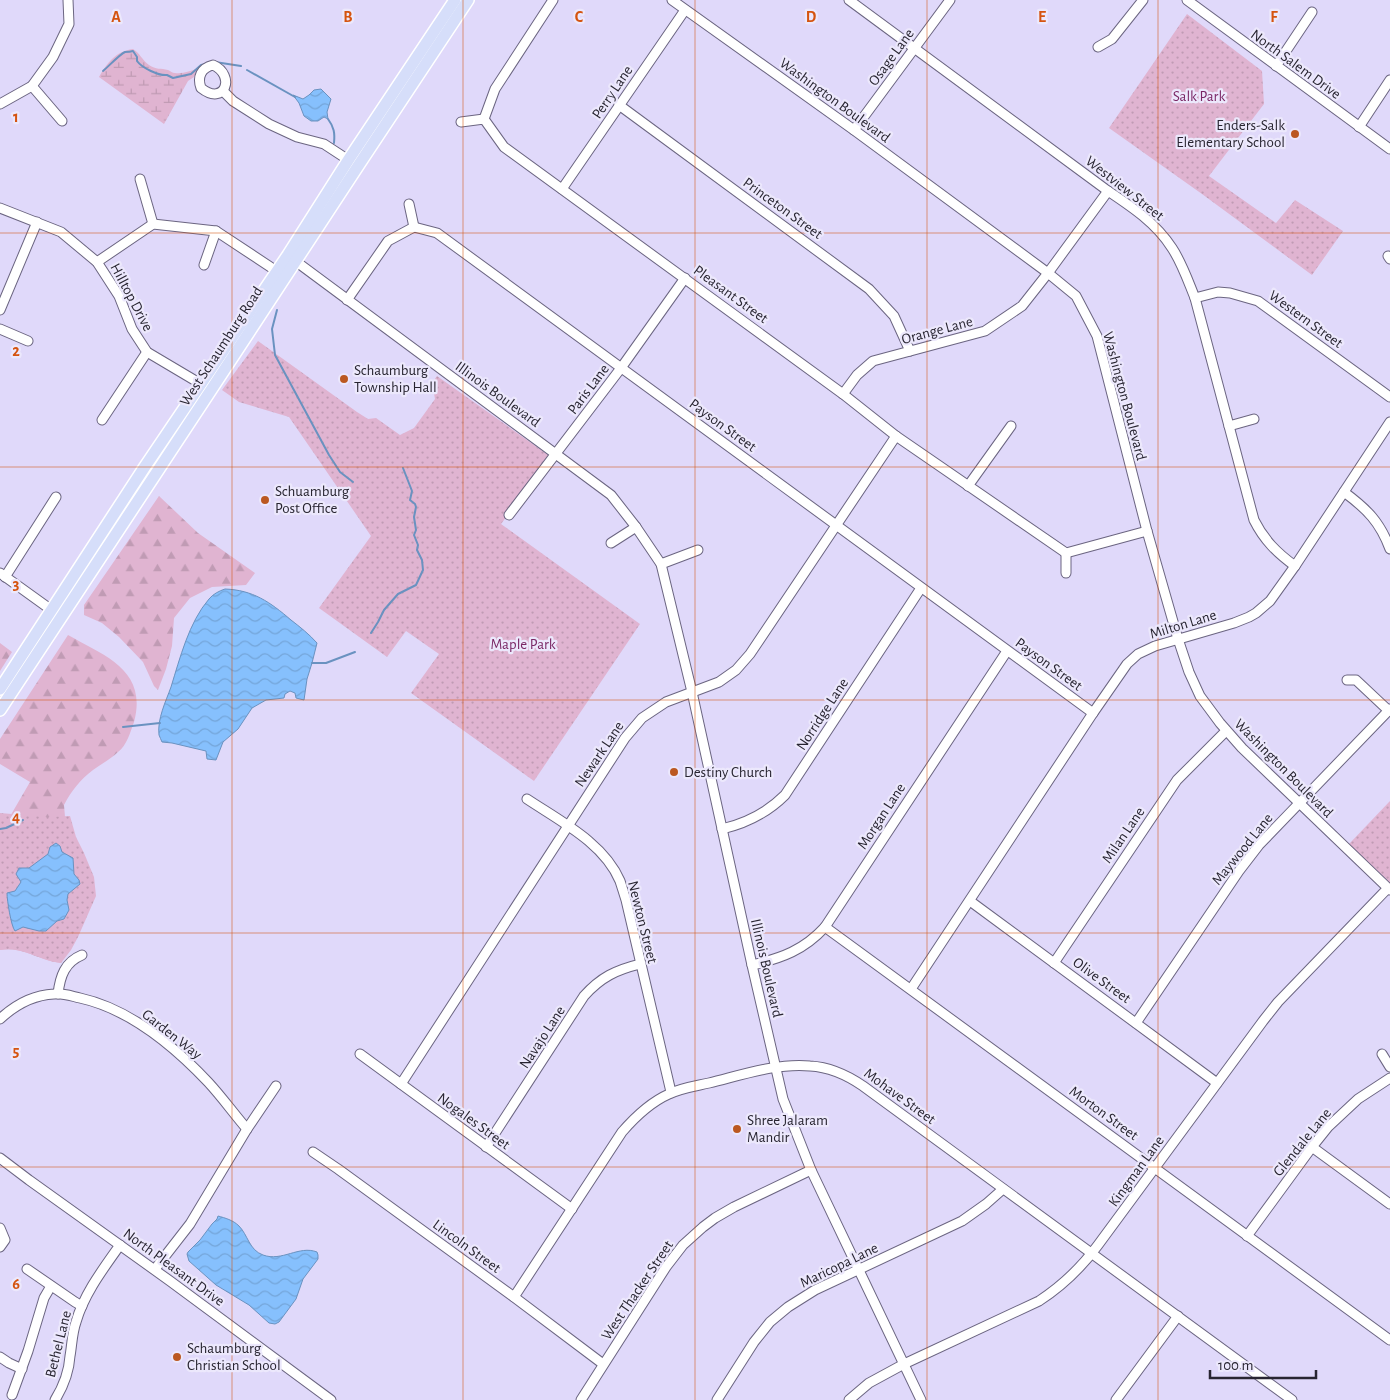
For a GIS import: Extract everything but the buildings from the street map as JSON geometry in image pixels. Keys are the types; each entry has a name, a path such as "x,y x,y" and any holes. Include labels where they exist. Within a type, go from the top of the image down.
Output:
{"main road":[{"name":"West Schaumburg Road","path":"0,690 56,613 281,275 455,0"},
{"name":"West Schaumburg Road","path":"353,162 468,0"},
{"name":"West Schaumburg Road","path":"0,710 56,613"}],"street":[{"path":"0,104 32,86 53,57 69,24 68,0"},
{"path":"461,122 484,119 495,89 553,0"},
{"name":"Washington Boulevard","path":"672,0 854,130 1048,273 1076,296 1097,336 1147,532 1178,639 1189,672 1200,696 1226,731 1242,748 1389,889"},
{"name":"Westview Street","path":"849,0 1136,210 1156,227 1176,254 1195,298 1254,520 1266,541 1280,555 1296,566"},
{"name":"Osage Lane","path":"854,130 950,0"},
{"path":"1098,47 1112,39 1144,0"},
{"name":"North Salem Drive","path":"1192,1 1276,66 1390,149"},
{"name":"Perry Lane","path":"562,189 685,10"},
{"path":"1276,66 1312,12"},
{"path":"1359,127 1390,80"},
{"path":"32,86 62,121"},
{"path":"223,91 233,101 269,124 297,137 324,144 353,162"},
{"name":"Princeton Street","path":"619,105 869,289 894,316 910,351"},
{"name":"Pleasant Street","path":"484,119 504,147 843,394 896,436 1066,553"},
{"path":"140,179 153,224"},
{"name":"Orange Lane","path":"843,394 856,375 873,361 985,331 1022,306 1108,191"},
{"path":"347,300 388,241 414,227 408,204"},
{"name":"Hilltop Drive","path":"0,208 61,232 97,262 119,296 132,329 147,352 206,388"},
{"path":"0,310 37,222"},
{"path":"97,262 153,224 216,232 281,275"},
{"name":"Payson Street","path":"414,227 432,231 442,236 1093,713"},
{"path":"204,265 216,232"},
{"name":"Illinois Boulevard","path":"292,258 611,495 662,564 783,1099 812,1170 921,1400"},
{"name":"Paris Lane","path":"509,515 621,368 685,278"},
{"name":"Western Street","path":"1195,298 1218,292 1230,293 1258,301 1390,397"},
{"path":"0,329 28,341"},
{"path":"102,420 147,352"},
{"path":"1229,426 1254,419"},
{"name":"Milton Lane","path":"911,989 1117,677 1131,660 1138,654 1155,646 1234,623 1256,613 1274,597 1390,422"},
{"path":"968,486 1010,426"},
{"name":"Newark Lane","path":"401,1084 625,738 642,718 666,702 719,682 736,670 750,654 896,436"},
{"path":"1344,492 1364,507 1376,521 1390,549"},
{"path":"56,497 2,575 56,613"},
{"path":"611,543 636,527"},
{"path":"1066,573 1066,553 1147,532"},
{"path":"662,564 698,550"},
{"name":"Norridge Lane","path":"722,829 741,824 759,816 785,794 921,588"},
{"name":"Morgan Lane","path":"752,965 794,952 809,942 825,927 1007,651"},
{"path":"1347,680 1356,680 1389,710"},
{"name":"Maywood Lane","path":"1136,1023 1239,871 1259,845 1389,710"},
{"name":"Milan Lane","path":"1054,963 1176,780 1226,731"},
{"name":"Newton Street","path":"527,799 595,846 607,859 620,880 671,1092"},
{"name":"Kingman Lane","path":"849,1400 869,1383 904,1364 1039,1302 1064,1284 1092,1253 1278,1002 1389,889"},
{"name":"Olive Street","path":"970,901 1217,1082"},
{"name":"Morton Street","path":"825,927 1390,1340"},
{"path":"58,994 59,982 68,965 74,958 82,955"},
{"name":"Navajo Lane","path":"486,1147 584,996 608,975 640,964"},
{"name":"Garden Way","path":"0,1019 10,1009 23,1002 47,995 66,994 98,1002 151,1031 172,1048 208,1082 247,1129"},
{"name":"Nogales Street","path":"360,1054 572,1210"},
{"path":"1382,1054 1390,1067"},
{"name":"Mohave Street","path":"514,1297 627,1126 654,1102 671,1092 775,1066 812,1066 834,1071 853,1079 881,1098 1292,1400"},
{"name":"Glendale Lane","path":"1247,1236 1328,1127 1358,1100 1390,1078"},
{"path":"155,1269 190,1224 247,1129 276,1086"},
{"path":"1312,1147 1390,1204"},
{"name":"Lincoln Street","path":"313,1152 514,1297 603,1364"},
{"name":"North Pleasant Drive","path":"0,1158 155,1269 330,1400"},
{"name":"West Thacker Street","path":"580,1400 666,1267 692,1236 715,1218 734,1207 812,1170"},
{"name":"Maricopa Lane","path":"717,1400 754,1342 778,1315 805,1296 962,1221 1003,1189"},
{"path":"0,1228 2,1243"},
{"name":"Bethel Lane","path":"55,1400 68,1370 74,1327 82,1306 96,1280 120,1245"},
{"path":"27,1269 82,1306"},
{"path":"12,1395 30,1346 44,1298 50,1286"},
{"path":"1116,1400 1178,1316"},
{"path":"0,1356 22,1369"}],"green space":[{"name":"Salk Park","path":"1187,14 1262,71 1264,104 1209,176 1276,223 1295,200 1343,231 1312,275 1109,128"},
{"path":"133,49 154,68 178,73 198,68 194,77 188,81 164,124 99,77 113,58 122,52"},
{"name":"Maple Park","path":"258,341 357,412 368,419 376,418 400,435 414,428 435,399 432,383 437,376 551,457 501,524 640,624 534,781 411,693 439,654 406,631 387,657 319,608 371,536 289,417 239,402 222,390"},
{"path":"159,496 198,533 255,573 246,585 212,587 190,598 174,618 172,646 158,690 154,686 143,662 119,637 102,623 84,615 84,605"},
{"path":"68,635 109,658 120,667 129,677 135,689 137,704 134,722 124,746 84,778 73,790 64,805 75,935 61,963 17,950 0,950 5,825 30,782 0,764 0,739"},
{"path":"0,643 12,652 0,671"},
{"path":"1390,801 1390,883 1349,844"},
{"path":"0,813 47,817 70,816 76,837 94,877 96,896 78,937 61,963 17,950 0,950"}],"water":[{"path":"321,89 331,99 327,112 328,119 324,117 318,121 311,121 304,116 299,103 293,95 303,99 314,90"},
{"path":"225,589 244,592 261,598 301,628 317,643 307,679 304,700 296,698 295,693 290,691 285,694 284,698 266,700 252,708 238,729 223,742 216,760 207,759 206,751 162,742 159,735 159,723 182,652 196,618 212,596"},
{"path":"56,843 60,846 62,852 73,858 74,874 80,884 68,894 69,910 64,919 57,921 46,931 23,927 15,931 8,907 7,893 15,891 21,882 16,874 19,868 29,868 48,854 50,847"},
{"path":"218,1216 237,1224 255,1250 263,1255 270,1257 304,1250 317,1252 318,1259 303,1279 296,1299 279,1322 275,1324 269,1323 249,1305 216,1285 189,1261 188,1252 200,1240"}],"waterway":[{"path":"103,71 123,53 133,51 137,61 147,69 173,78 191,74 201,65 206,64"},
{"path":"215,62 241,66"},
{"path":"247,70 295,97"},
{"path":"328,119 334,130 334,143"},
{"path":"277,310 272,329 275,355 329,455 340,472 353,482"},
{"path":"371,633 384,610 398,594 416,585 423,570 422,560 417,550 418,545 414,535 416,530 414,517 416,507 410,500 412,491 403,468"},
{"path":"312,663 326,663 355,652"},
{"path":"123,727 160,723"},
{"path":"0,829 23,820"}],"place":[{"name":"Enders-Salk Elementary School","path":"1295,134"},
{"name":"Schaumburg Township Hall","path":"344,379"},
{"name":"Schuamburg Post Office","path":"265,500"},
{"name":"Destiny Church","path":"674,772"},
{"name":"Shree Jalaram Mandir","path":"737,1129"},
{"name":"Schaumburg Christian School","path":"177,1357"}]}
